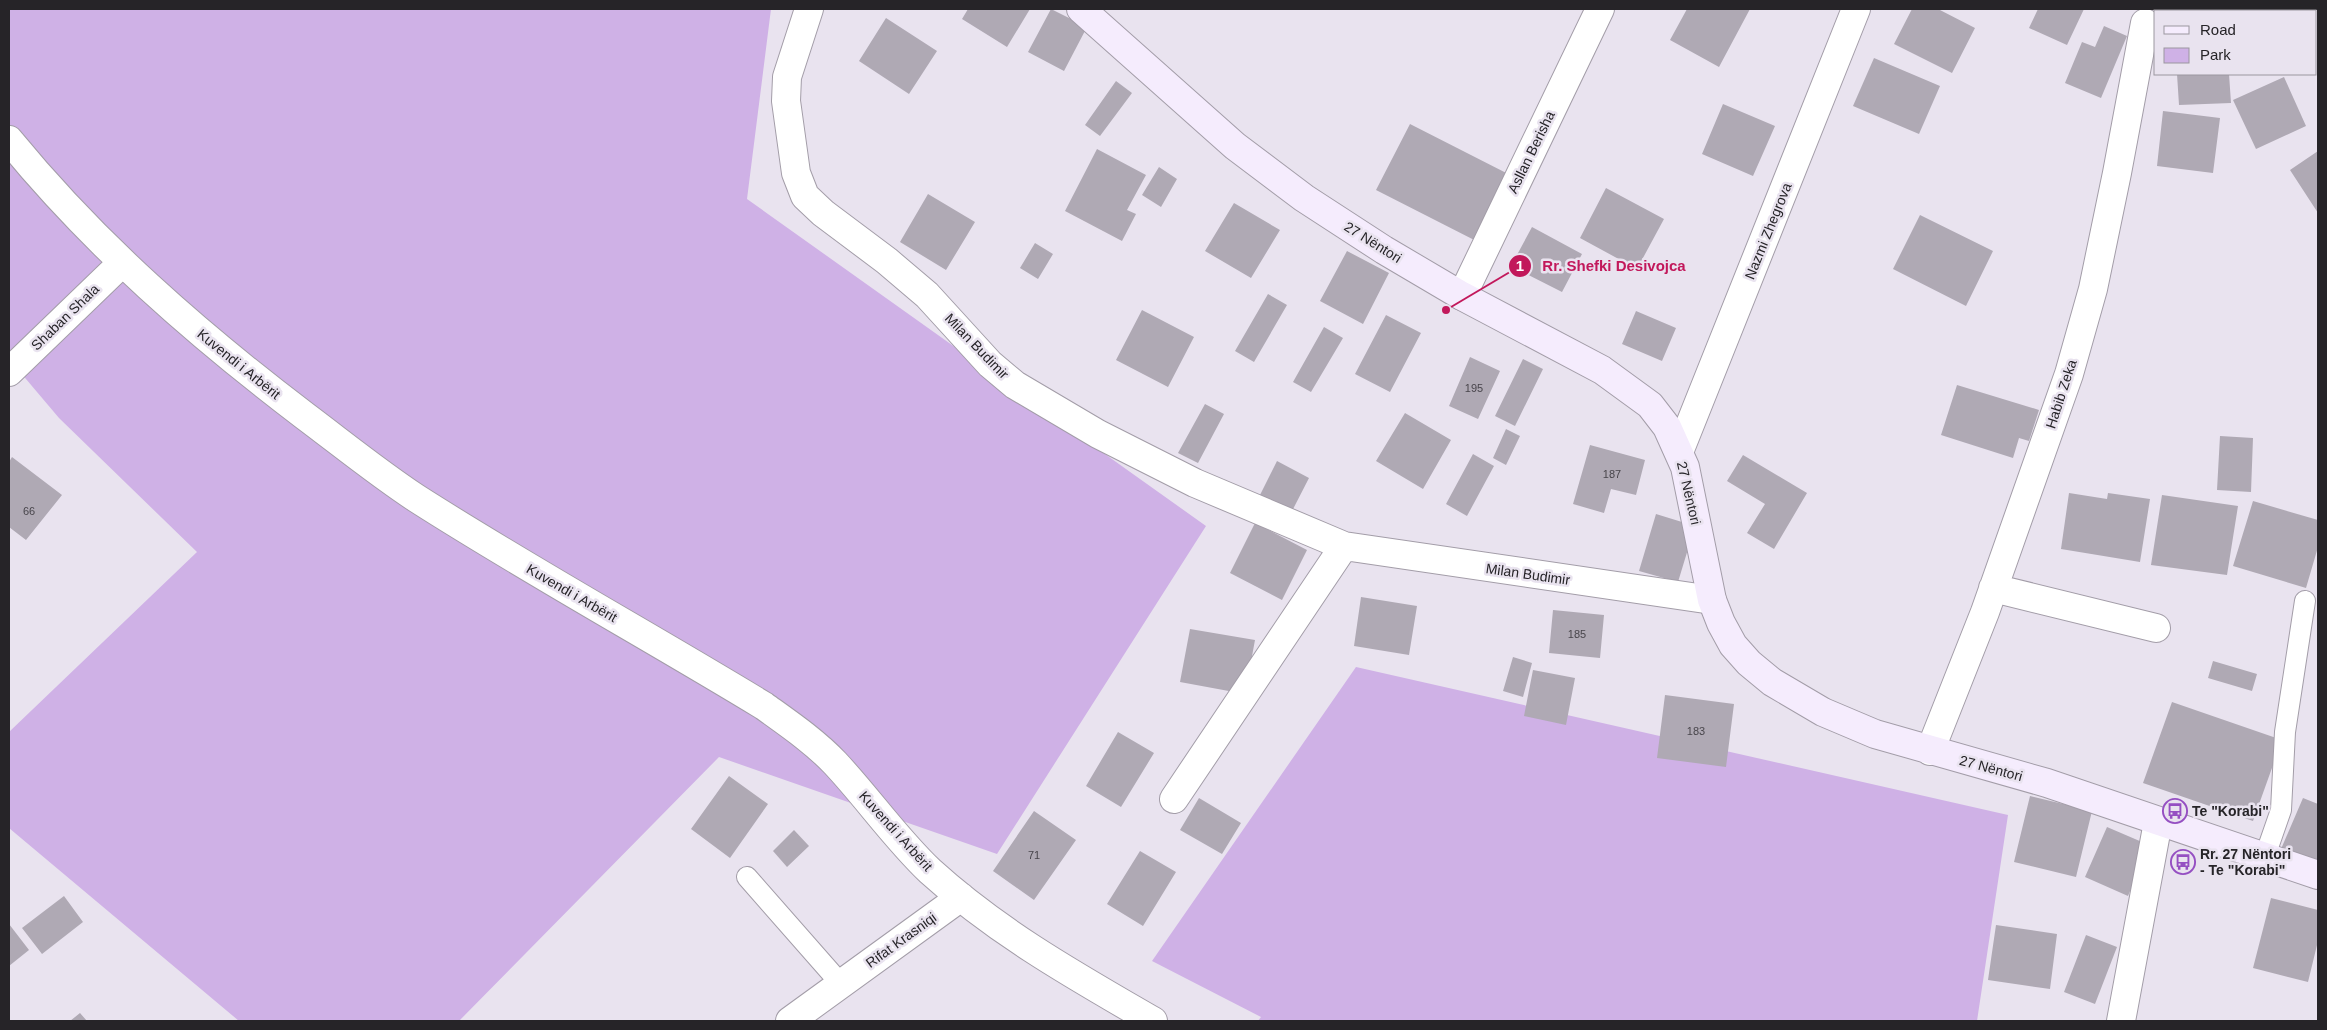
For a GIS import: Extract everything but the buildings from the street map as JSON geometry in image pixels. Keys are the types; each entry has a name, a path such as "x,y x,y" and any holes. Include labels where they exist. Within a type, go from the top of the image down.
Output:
{"street":[{"name":"Milan Budimir","path":"809,9 787,77 786,101 796,173 805,196 823,213 888,261 927,295 990,364 1015,385 1098,434 1195,483 1344,546 1712,600"},
{"name":"27 Nëntori","path":"1081,9 1235,146 1304,198 1384,250 1462,296 1602,370 1650,405 1667,427 1685,467 1712,600 1721,623 1734,645 1749,663 1772,682 1823,712 1875,734 2047,783 2318,875"},
{"name":"Asllan Berisha","path":"1462,296 1600,9"},
{"name":"Nazmi Zhegrova","path":"1679,452 1856,9"},
{"name":"Habib Zeka","path":"1930,751 1994,588 2069,374 2092,289 2117,172 2145,24"},
{"name":"Kuvendi i Arbërit","path":"9,140 49,189 122,263 185,320 261,383 414,496 505,554 757,701 800,732 834,762 929,870 961,897 1040,955 1153,1021"},
{"name":"Shaban Shala","path":"9,372 122,263"},
{"path":"1174,799 1344,546"},
{"path":"1994,588 2156,628"},
{"path":"2121,1021 2158,822"},
{"name":"Rifat Krasniqi","path":"790,1021 961,897"}],"lane":[{"path":"2265,856 2281,810 2285,732 2305,601"},
{"path":"747,877 841,984"}],"green space":[{"path":"9,9 771,9 747,199 1206,526 997,854 719,757 459,1021 239,1021 9,828 9,732 197,552 59,418 15,366 9,370"},
{"path":"1356,667 2008,815 1977,1021 1258,1021 1261,1017 1152,961"}],"place":[{"name":"Rr. Shefki Desivojca","path":"1446,310"},
{"name":"Te \"Korabi\"","path":"2175,811"},
{"name":"Rr. 27 Nëntori - Te \"Korabi\"","path":"2183,862"}]}
